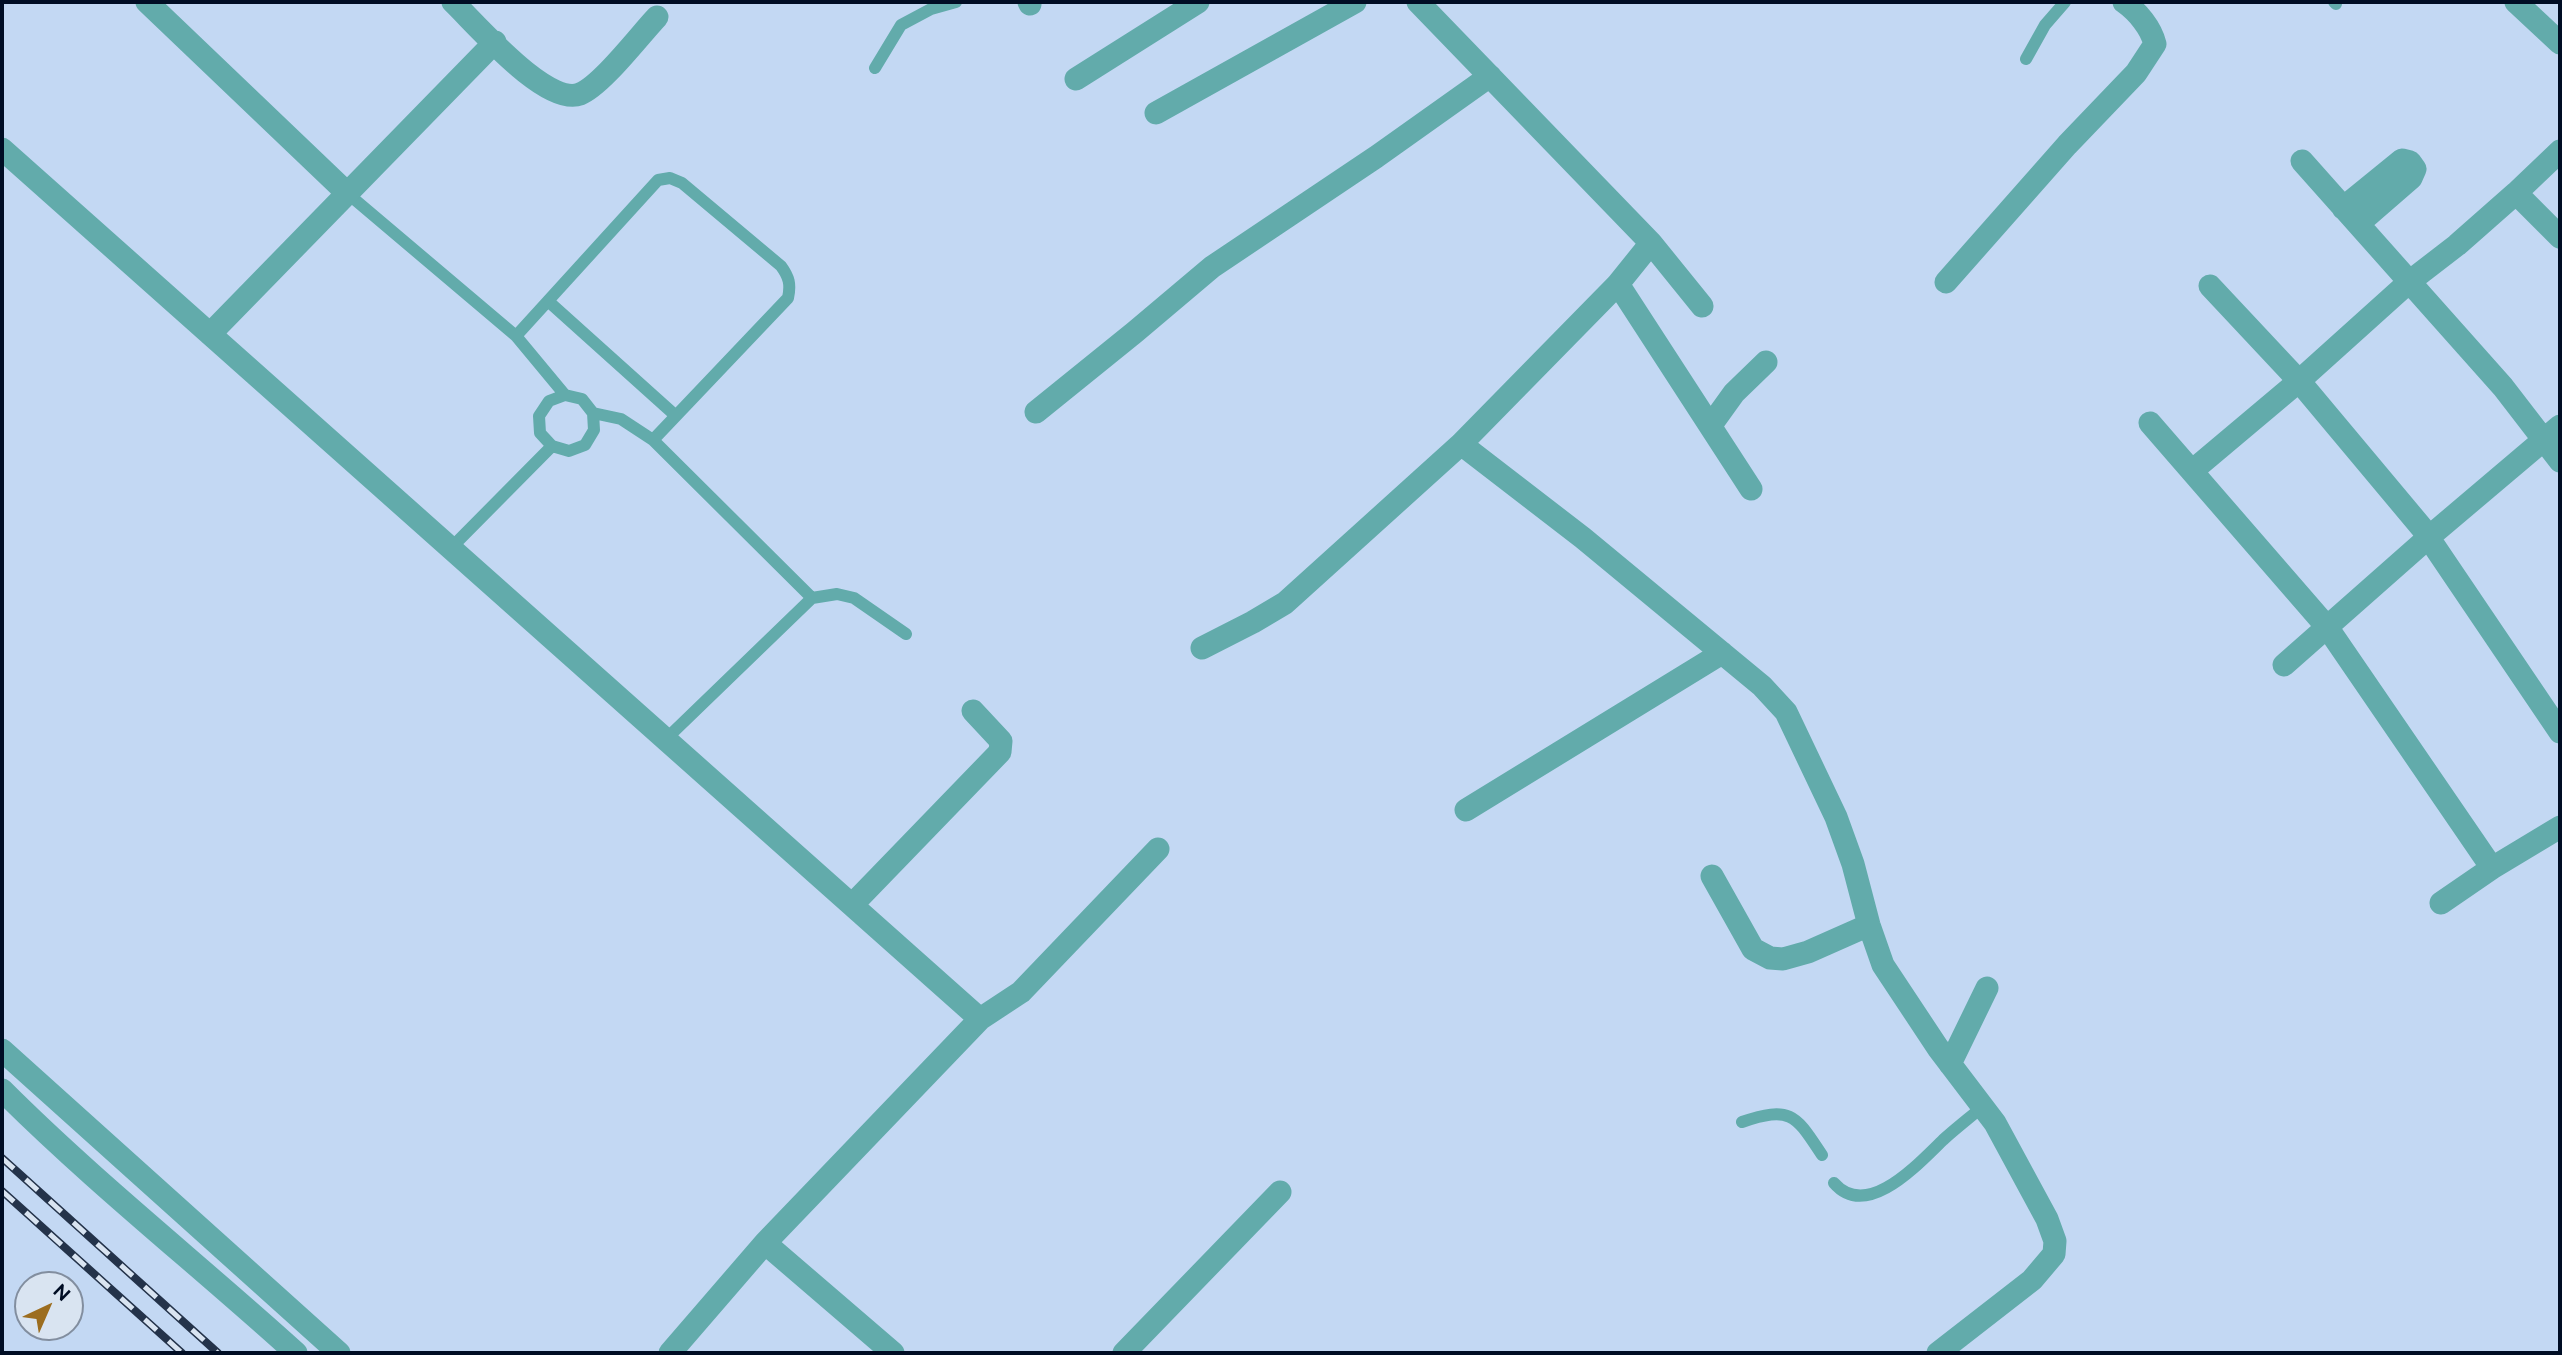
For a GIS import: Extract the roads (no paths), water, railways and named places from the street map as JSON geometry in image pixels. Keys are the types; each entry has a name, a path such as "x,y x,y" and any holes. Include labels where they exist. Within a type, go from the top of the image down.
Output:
{"street":[{"path":"147,2 347,193"},
{"path":"453,2 537,83 562,95 579,95 595,84 657,17"},
{"path":"1076,79 1198,2"},
{"path":"1156,113 1355,2"},
{"path":"1418,2 1651,243 1702,306"},
{"path":"1946,282 2067,145 2136,73 2155,44 2152,33 2133,8 2124,2"},
{"path":"2516,2 2560,43"},
{"path":"210,334 495,42"},
{"path":"1036,412 1212,267 1490,76"},
{"path":"2,149 980,1019"},
{"path":"2192,471 2299,381 2409,282 2457,245 2560,151"},
{"path":"2302,161 2503,387 2552,432 2560,461"},
{"path":"2515,193 2560,237"},
{"path":"1202,648 1285,603 1461,444 1618,284 1651,243"},
{"path":"1618,284 1751,489"},
{"path":"2210,286 2349,438 2429,537 2560,732"},
{"path":"1711,425 1734,393 1766,362"},
{"path":"2150,423 2327,627 2492,868"},
{"path":"2284,665 2552,432"},
{"path":"1461,444 1583,538 1762,685 1786,712 1836,817 1860,885 1869,925 1883,965 1950,1064 1995,1124 2047,1219 2055,1241 2054,1254 2032,1280 1938,1353"},
{"path":"1466,810 1722,653"},
{"path":"852,905 1000,752 1001,741 974,711"},
{"path":"2441,903 2560,827"},
{"path":"670,1353 765,1243 980,1019 1021,992 1158,849"},
{"path":"1713,876 1753,949 1770,958 1783,959 1808,952 1869,925"},
{"path":"1950,1064 1987,988"},
{"path":"2,1050 340,1353"},
{"path":"2,1090 48,1136 296,1353"},
{"path":"1124,1353 1280,1192"},
{"path":"765,1243 892,1353"}],"lane":[{"path":"875,68 901,25 931,9 956,2"},
{"path":"2026,59 2045,25 2065,2"},
{"path":"516,336 658,180 670,178 682,183 781,266 789,277 790,286 788,298 653,440"},
{"path":"347,193 516,336 565,395"},
{"path":"548,301 676,416"},
{"path":"565,395 582,399 593,413 594,430 584,445 569,451 552,446 540,433 539,416 549,401 565,395"},
{"path":"593,413 621,419 653,440 812,598"},
{"path":"450,548 552,446"},
{"path":"666,739 812,598 836,594 854,598 906,634"},
{"path":"1834,1183 1852,1196 1870,1194 1894,1184 1981,1108"},
{"path":"1742,1122 1760,1116 1784,1115 1792,1118 1799,1121 1822,1155"}],"railway":[{"path":"2,1158 218,1353"},
{"path":"2,1191 182,1353"}]}
